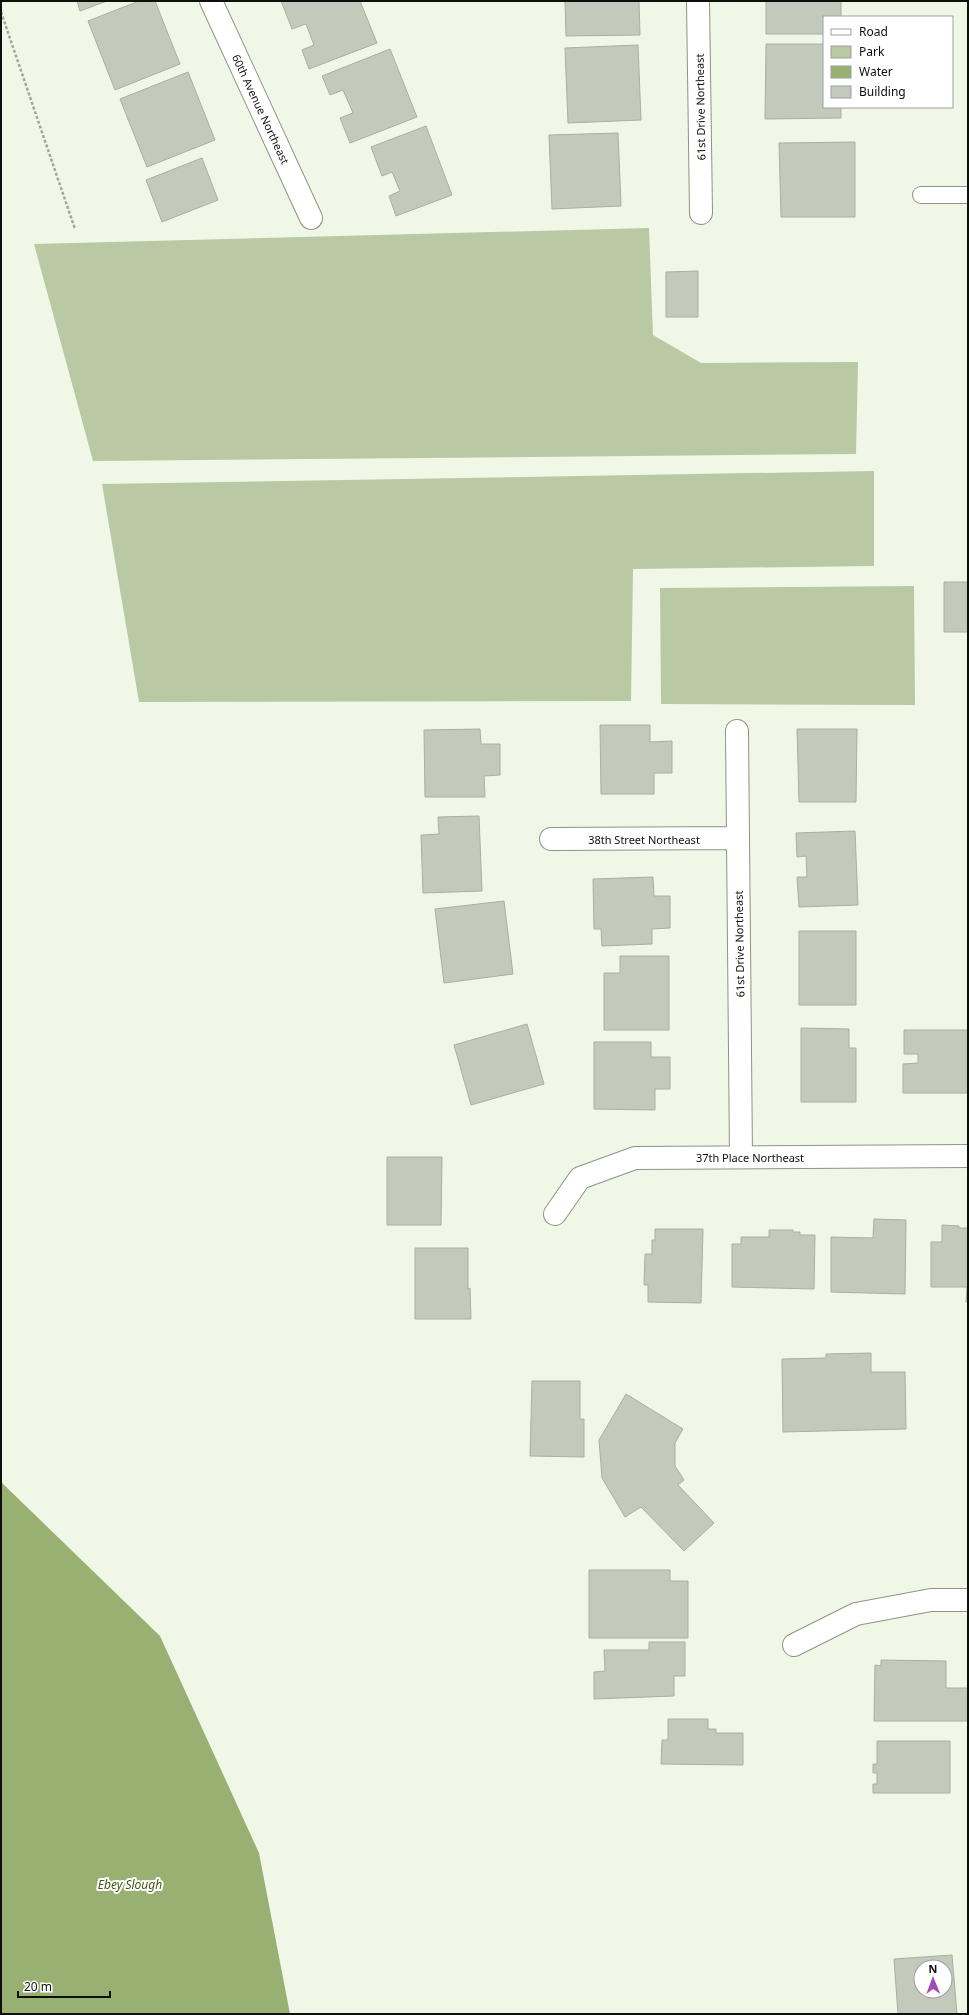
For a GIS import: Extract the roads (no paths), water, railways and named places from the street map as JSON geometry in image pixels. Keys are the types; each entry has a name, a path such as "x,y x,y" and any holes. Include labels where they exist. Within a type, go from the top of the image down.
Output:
{"street":[{"name":"60th Avenue Northeast","path":"210,1 311,218"},
{"name":"61st Drive Northeast","path":"698,1 701,213"},
{"name":"61st Drive Northeast","path":"737,731 741,1157"},
{"name":"38th Street Northeast","path":"551,839 738,838"},
{"name":"37th Place Northeast","path":"554,1214 580,1178 635,1158 968,1156"},
{"path":"794,1645 856,1614 931,1600 968,1600"}],"lane":[{"path":"921,195 968,195"}],"water":[{"name":"Ebey Slough","path":"1,1482 160,1636 259,1853 290,2014 1,2014"}]}
